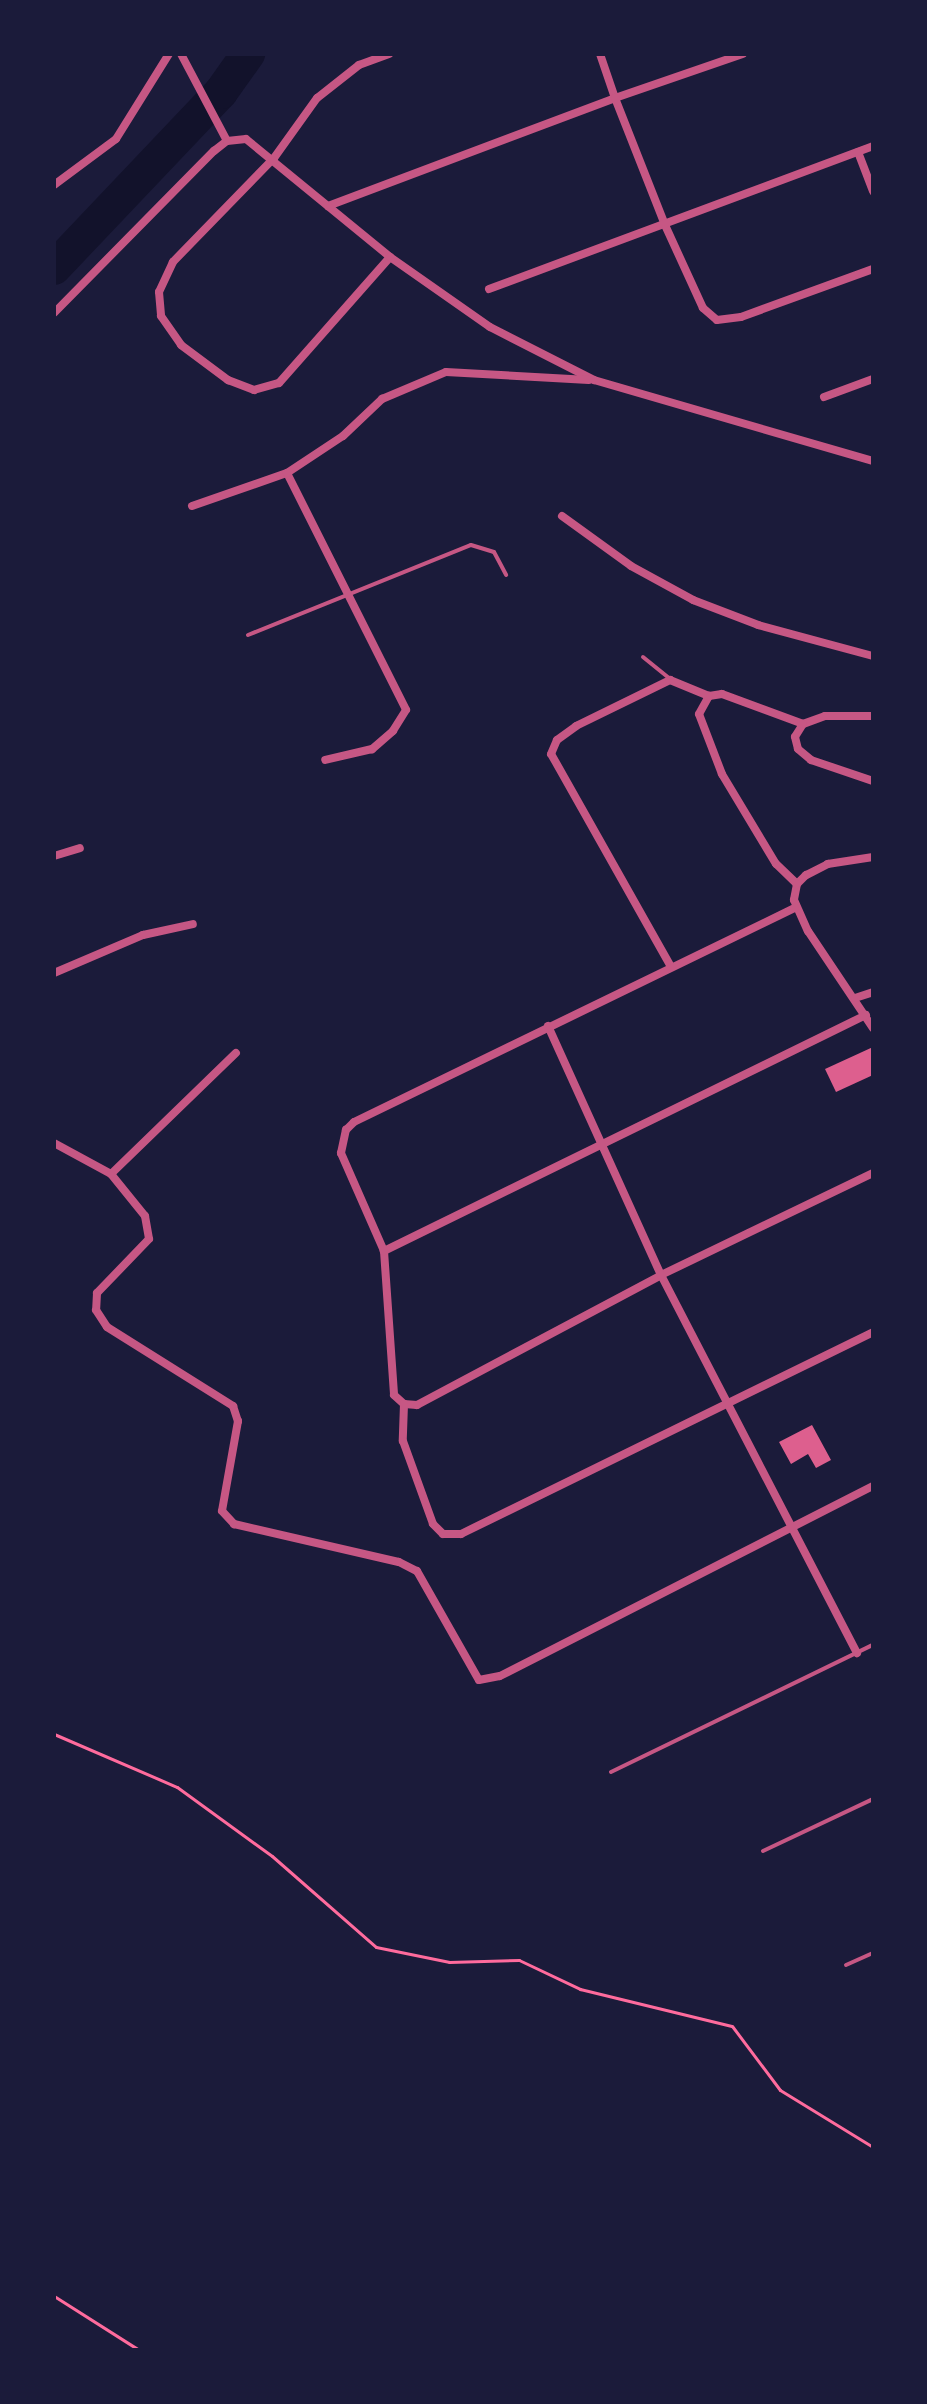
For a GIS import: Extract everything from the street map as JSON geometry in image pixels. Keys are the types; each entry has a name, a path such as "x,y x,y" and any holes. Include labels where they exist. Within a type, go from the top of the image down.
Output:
{"street":[{"path":"54,185 116,139 169,54"},
{"path":"181,54 227,141"},
{"path":"389,54 359,65 317,98 274,158 173,262 164,282 161,316 181,345 228,380 254,390 279,383 390,257"},
{"path":"600,54 665,225 703,308 717,320 741,317 873,269"},
{"path":"328,206 615,98 743,54"},
{"path":"54,313 227,141 246,139 274,158 390,257 490,327 594,380 873,461"},
{"path":"489,289 873,146"},
{"path":"858,152 873,191"},
{"path":"192,506 287,473 343,436 382,399 446,372 594,380"},
{"path":"824,397 873,379"},
{"path":"287,473 351,595 406,710 393,731 372,749 325,760"},
{"path":"562,516 631,566 693,600 758,625 873,656"},
{"path":"670,965 551,754 557,740 576,726 670,680 709,696 728,696 803,724"},
{"path":"709,696 700,720 722,774 776,864 797,884"},
{"path":"873,716 825,716 803,724 795,737 798,749 811,760 873,781"},
{"path":"54,856 80,848"},
{"path":"797,884 828,864 873,857"},
{"path":"797,884 795,908 873,1028"},
{"path":"795,908 670,965 346,1130 341,1153 384,1251 391,1383 404,1404 403,1441 433,1524 443,1534 461,1534 873,1332"},
{"path":"54,973 143,935 193,924"},
{"path":"855,998 873,992"},
{"path":"384,1251 602,1148 866,1015"},
{"path":"548,1026 661,1275 857,1653"},
{"path":"111,1174 236,1053"},
{"path":"54,1143 111,1174 145,1216 149,1239 103,1284 96,1310 107,1327 233,1406 238,1421 222,1511 234,1524 399,1562 417,1571 479,1680 500,1676 873,1486"},
{"path":"404,1404 417,1405 661,1275 873,1173"}],"lane":[{"path":"248,635 471,545 494,552 506,575"},
{"path":"643,657 670,680"},
{"path":"611,1772 873,1645"},
{"path":"763,1851 873,1799"},
{"path":"846,1965 873,1953"}],"path":[{"path":"54,1734 177,1787 272,1856 376,1947 449,1962 519,1960 580,1989 732,2026 780,2090 873,2147"},
{"path":"54,2296 139,2350"}],"building":[{"path":"873,1047 873,1075 836,1092 825,1069"},
{"path":"812,1425 831,1460 816,1468 808,1454 791,1464 779,1442"}],"waterway":[{"path":"54,268 221,92 248,54"}]}
